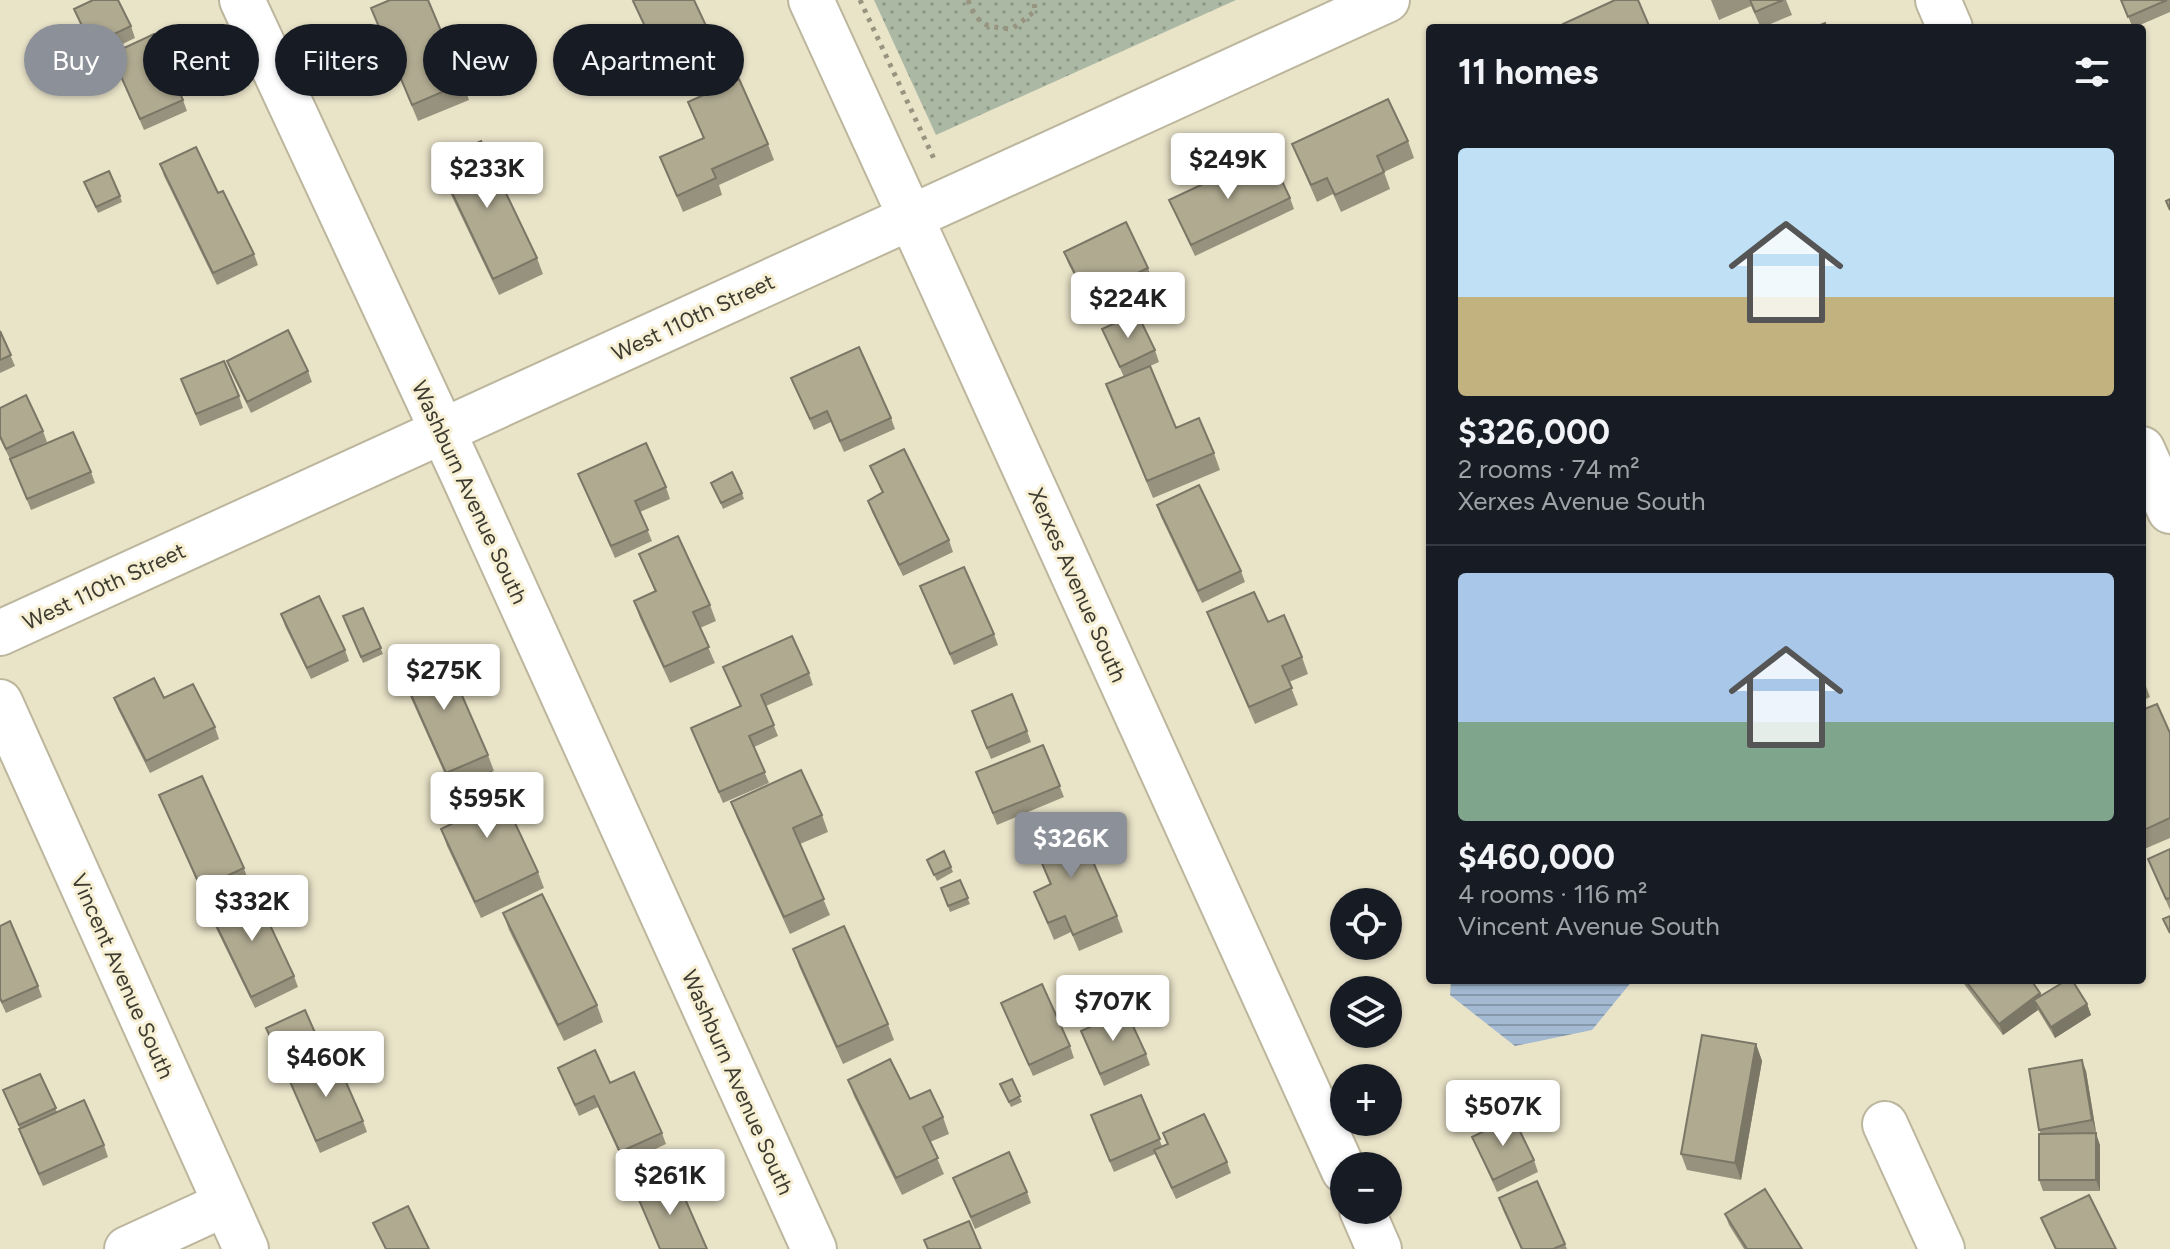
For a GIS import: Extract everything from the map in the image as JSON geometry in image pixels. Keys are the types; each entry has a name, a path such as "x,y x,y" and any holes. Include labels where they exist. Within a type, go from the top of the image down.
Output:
{"street":[{"name":"Washburn Avenue South","path":"242,0 443,431 814,1249"},
{"name":"Xerxes Avenue South","path":"811,0 1335,1152"},
{"name":"West 110th Street","path":"0,633 911,218 1351,9 1387,0"},
{"path":"1938,0 1948,24"},
{"path":"2146,458 2170,511"},
{"name":"Vincent Avenue South","path":"0,702 246,1249"},
{"path":"1885,1124 1942,1249"},
{"path":"127,1249 225,1204"},
{"path":"1368,1224 1379,1249"}],"path":[{"path":"860,0 935,161"},
{"path":"968,0 974,14 988,28 1012,29 1035,11 1034,0"}],"green space":[{"path":"874,0 1236,0 936,135"}],"water":[{"path":"1451,984 1630,984 1592,1030 1515,1046 1450,995"}],"building":[{"path":"93,0 118,0 131,26 81,24 74,9"},
{"path":"390,0 428,0 438,24 423,24 423,96 433,96 412,105 407,93 407,24 378,24 371,8"},
{"path":"694,0 705,24 644,24 633,1"},
{"path":"1615,0 1638,0 1648,24 1563,24"},
{"path":"1750,0 1783,0 1755,12"},
{"path":"2121,0 2167,0 2128,17"},
{"path":"143,39 143,96 181,96 183,100 140,119 127,90 127,47"},
{"path":"744,90 768,144 712,169 716,178 677,196 660,157 704,138 688,102 701,96 744,96"},
{"path":"1388,99 1408,141 1377,156 1384,172 1335,195 1327,178 1311,185 1292,144"},
{"path":"481,141 537,258 493,279 437,161"},
{"path":"196,147 218,193 223,191 254,254 213,273 160,164"},
{"path":"1272,160 1290,198 1191,245 1169,200 1239,167 1242,174"},
{"path":"109,171 120,196 96,207 84,182"},
{"path":"1126,222 1148,268 1087,297 1064,252"},
{"path":"1137,313 1155,350 1120,367 1102,329"},
{"path":"288,330 308,371 247,402 227,361"},
{"path":"0,331 11,355 0,360"},
{"path":"859,347 891,418 840,441 827,411 810,419 791,378"},
{"path":"224,361 239,396 196,414 181,379"},
{"path":"1150,366 1176,428 1199,418 1214,453 1147,481 1106,384"},
{"path":"26,395 43,431 6,449 0,436 0,408"},
{"path":"73,432 91,472 27,499 10,459"},
{"path":"646,443 666,487 635,501 648,530 611,546 578,474"},
{"path":"904,449 949,540 899,565 868,501 883,492 870,466"},
{"path":"732,472 742,493 721,503 711,483"},
{"path":"1199,485 1241,571 1198,591 1157,505"},
{"path":"678,536 710,605 693,612 709,647 664,667 634,601 656,591 639,554"},
{"path":"964,567 994,634 950,654 920,586"},
{"path":"1254,592 1268,622 1284,615 1302,657 1282,666 1292,688 1249,707 1207,612"},
{"path":"319,596 345,650 307,668 281,614"},
{"path":"363,608 381,648 361,657 343,616"},
{"path":"792,636 809,673 761,695 774,725 749,736 765,772 719,792 691,728 741,706 723,667"},
{"path":"443,652 488,755 446,773 400,670"},
{"path":"154,678 164,698 193,684 215,727 146,761 114,698"},
{"path":"1012,694 1027,731 987,748 972,711"},
{"path":"2157,704 2170,733 2170,818 2146,829 2146,708"},
{"path":"1043,745 1060,786 993,813 976,772"},
{"path":"801,770 822,815 793,828 824,899 784,917 731,802"},
{"path":"491,772 538,872 475,902 441,829 464,818 451,791"},
{"path":"202,776 244,868 201,888 159,795"},
{"path":"1074,819 1117,916 1073,935 1065,916 1048,923 1034,892 1051,884 1031,838"},
{"path":"2170,849 2170,898 2166,899 2148,859"},
{"path":"944,851 951,867 934,875 927,860"},
{"path":"960,880 968,898 948,906 941,888"},
{"path":"253,889 294,976 251,997 209,910"},
{"path":"542,894 597,1005 558,1025 503,913"},
{"path":"2170,916 2170,933 2163,919"},
{"path":"10,921 38,986 2,1002 0,926"},
{"path":"844,926 888,1024 837,1047 793,949"},
{"path":"1042,984 1070,1046 1029,1065 1001,1003"},
{"path":"1968,984 2034,984 2040,993 1999,1024"},
{"path":"2060,984 2074,984 2087,1004 2051,1027 2034,1000"},
{"path":"305,1010 320,1044 282,1062 266,1028"},
{"path":"1126,1011 1146,1054 1100,1074 1081,1031"},
{"path":"1702,1035 1756,1044 1735,1163 1681,1154"},
{"path":"595,1050 610,1083 634,1072 662,1133 620,1152 594,1096 575,1105 558,1068"},
{"path":"335,1057 363,1121 316,1141 288,1077"},
{"path":"890,1059 910,1099 930,1090 943,1117 923,1127 938,1158 896,1178 848,1080"},
{"path":"2082,1060 2092,1120 2039,1130 2029,1069"},
{"path":"40,1074 56,1108 19,1125 3,1090"},
{"path":"1012,1079 1020,1096 1009,1102 1000,1084"},
{"path":"1141,1095 1160,1139 1110,1161 1091,1115"},
{"path":"84,1100 104,1145 39,1174 19,1129"},
{"path":"1204,1114 1227,1162 1172,1188 1154,1150 1168,1144 1163,1133"},
{"path":"1513,1117 1534,1160 1493,1180 1472,1137"},
{"path":"2096,1133 2096,1180 2039,1180 2039,1134"},
{"path":"1009,1152 1027,1192 971,1217 953,1178"},
{"path":"675,1176 707,1249 660,1249 636,1193"},
{"path":"1537,1181 1565,1244 1553,1249 1522,1249 1499,1198"},
{"path":"1765,1189 1802,1249 1747,1249 1725,1214"},
{"path":"2089,1195 2116,1249 2056,1249 2041,1218"},
{"path":"408,1206 429,1249 386,1249 373,1223"},
{"path":"969,1221 981,1249 928,1249 924,1240"}]}
